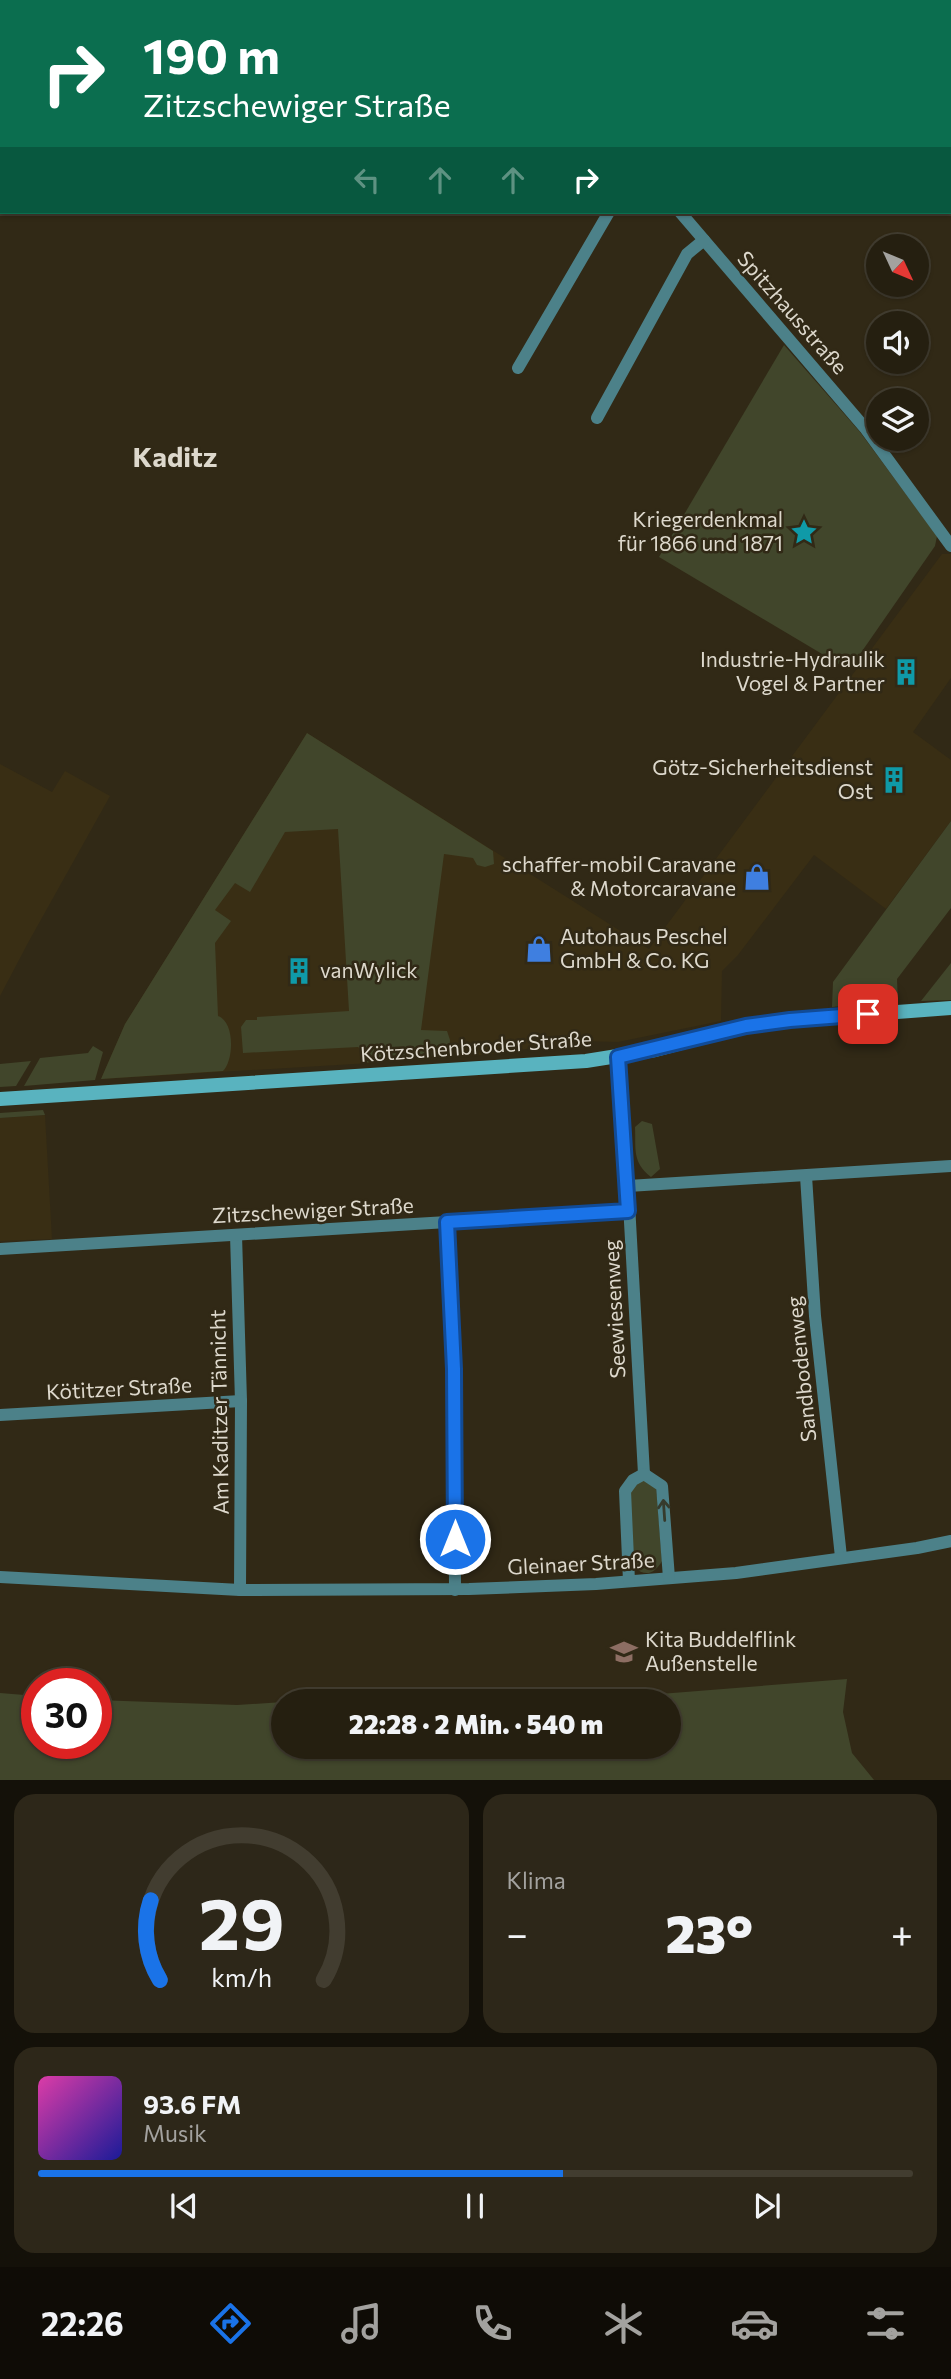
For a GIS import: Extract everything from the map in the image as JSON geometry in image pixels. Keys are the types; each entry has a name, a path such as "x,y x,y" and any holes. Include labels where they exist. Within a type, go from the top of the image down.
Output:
{"street":[{"path":"518,368 608,214"},
{"name":"Spitzhausstraße","path":"682,214 865,428 951,546"},
{"path":"597,418 687,254 704,240"},
{"name":"Kötzschenbroder Straße","path":"0,1099 560,1064 618,1057 746,1026 790,1020 951,1008"},
{"name":"Seewiesenweg","path":"618,1057 628,1186 643,1474"},
{"path":"628,1186 951,1166"},
{"name":"Sandbodenweg","path":"806,1176 815,1316 841,1557"},
{"name":"Zitzschewiger Straße","path":"0,1249 628,1211"},
{"path":"447,1222 454,1369 455,1590"},
{"name":"Am Kaditzer Tännicht","path":"236,1235 241,1401 240,1590"},
{"name":"Kötitzer Straße","path":"0,1415 241,1401"},
{"path":"629,1581 625,1490 633,1480 643,1474 662,1486 668,1578"},
{"name":"Gleinaer Straße","path":"0,1577 240,1590 455,1590 736,1573 951,1541"}],"shaded area":[{"path":"942,554 951,554 951,678 913,732 951,760 951,821 886,909 814,855 738,955 722,971 721,1021 618,1042 581,1041 487,1055 403,1057 371,1063 101,1079 125,1024 307,733 649,949"},
{"path":"0,764 52,792 65,771 110,796 0,996"},
{"path":"45,1115 52,1239 0,1241 0,1118"}],"green space":[{"path":"784,345 860,432 866,440 866,451 874,451 937,536 935,546 849,670 659,557"},
{"path":"307,733 493,851 494,864 485,867 477,865 473,858 444,854 421,1030 447,1031 450,1040 449,1056 403,1057 364,1063 364,1052 358,1047 243,1053 241,1027 246,1020 349,1011 338,829 285,832 250,892 235,883 215,910 231,921 215,943 218,1016 227,1026 231,1042 227,1066 223,1071 101,1079 125,1024"},
{"path":"951,821 951,908 897,979 898,1002 832,1007 833,982"},
{"path":"951,963 951,1000 921,1001"},
{"path":"93,1046 103,1052 95,1080 24,1086 40,1058 88,1053"},
{"path":"31,1061 16,1086 0,1087 0,1064"},
{"path":"43,1110 45,1115 0,1118 0,1113"},
{"path":"642,1121 652,1124 660,1169 651,1177 636,1155 635,1127"},
{"path":"640,1479 656,1486 662,1561 650,1573 634,1567 630,1492"},
{"path":"847,1679 843,1712 852,1753 874,1780 0,1780 0,1693 21,1695 21,1759 112,1759 112,1701 237,1705 271,1703 271,1759 681,1759 681,1692"}],"place":[{"name":"Kriegerdenkmal für 1866 und 1871","path":"804,532"},
{"name":"Industrie-Hydraulik Vogel & Partner","path":"906,672"},
{"name":"Götz-Sicherheitsdienst Ost","path":"894,780"},
{"name":"schaffer-mobil Caravane & Motorcaravane","path":"757,877"},
{"name":"Autohaus Peschel GmbH & Co. KG","path":"539,949"},
{"name":"vanWylick","path":"299,971"},
{"name":"Kita Buddelflink Außenstelle","path":"624,1652"}],"district":[{"name":"Kaditz","path":"175,457"}],"route":[{"path":"455,1539 454,1369 447,1222 628,1211 618,1057 746,1026 868,1014"}]}
